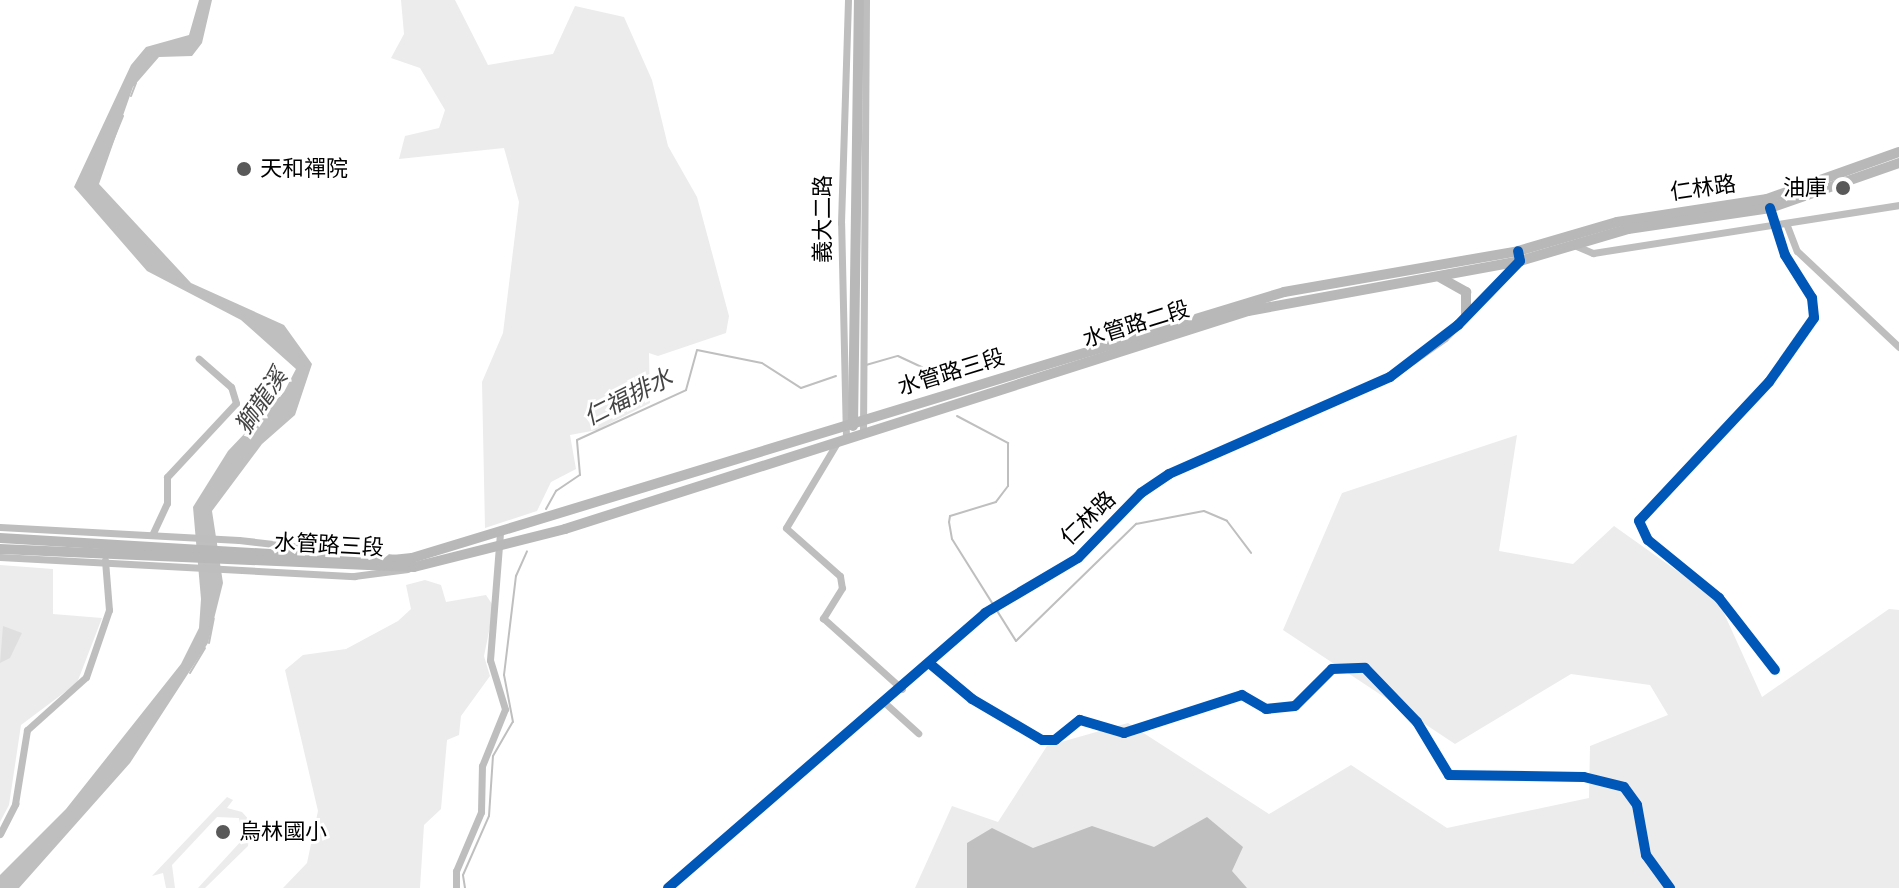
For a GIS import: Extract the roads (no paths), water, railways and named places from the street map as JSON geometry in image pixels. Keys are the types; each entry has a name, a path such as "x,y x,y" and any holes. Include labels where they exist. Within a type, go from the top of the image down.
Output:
{"main road":[{"name":"義大二路","path":"850,437 853,423 859,0"},
{"name":"仁林路","path":"1519,256 1617,222 1767,199 1899,152"},
{"name":"仁林路","path":"1519,256 1574,245 1628,229 1770,208 1899,163"},
{"name":"水管路三段","path":"242,555 402,559 500,533 1284,292 1519,256"},
{"path":"1436,277 1519,256"},
{"path":"1436,277 1458,282 1466,292 1466,316"},
{"name":"水管路二段","path":"850,437 1248,311 1436,277"},
{"name":"水管路三段","path":"242,555 414,567 500,547 850,437"},
{"path":"0,538 116,537 170,551"},
{"path":"0,549 107,557 170,551 242,555"}],"street":[{"name":"義大二路","path":"848,0 853,423"},
{"name":"義大二路","path":"853,423 866,0"},
{"path":"1574,245 1593,253 1899,205"},
{"path":"1770,208 1775,225 1812,298 1814,318 1769,382 1639,521 1648,540 1719,598 1775,670"},
{"path":"1786,223 1797,251 1899,347"},
{"name":"仁林路","path":"668,888 902,689 985,613 1078,558 1141,493 1169,474 1390,377 1466,316 1519,256"},
{"path":"153,533 167,503 167,477 236,403 231,387 199,359"},
{"path":"850,437 786,528 840,576 842,588 823,618 902,689"},
{"path":"0,527 116,537 153,533"},
{"path":"153,533 170,551 242,555"},
{"path":"456,888 456,871 481,812 482,766 504,717 490,660 500,533"},
{"path":"0,834 15,804 27,730 86,677 109,610 107,557 116,537"},
{"path":"0,557 107,557"},
{"path":"929,663 972,699 1042,740 1055,740 1080,720 1124,733 1242,695 1266,709 1295,706 1332,669 1365,668 1417,722 1449,775 1584,777 1624,787 1637,805 1646,855 1670,888"},
{"path":"885,703 918,733"}],"waterway":[{"name":"獅龍溪","path":"131,96 136,83"},
{"name":"獅龍溪","path":"98,177 123,116"},
{"name":"仁福排水","path":"546,509 556,491 580,475 577,440 686,390 697,350 762,363 801,388 836,376"},
{"name":"仁福排水","path":"866,365 898,356 922,367 933,383"},
{"name":"仁福排水","path":"957,416 1008,443 1008,486 996,502 950,516 949,522 952,539 1016,641 1136,524 1204,511 1227,521 1251,553"},
{"name":"仁福排水","path":"465,888 463,875 489,816 493,756 513,722 504,675 516,576 527,551"},
{"name":"獅龍溪","path":"209,643 214,618"},
{"name":"獅龍溪","path":"190,673 205,648"}],"place":[{"name":"天和禪院","path":"244,169"},
{"name":"油庫","path":"1843,188"},
{"name":"烏林國小","path":"223,832"}]}
